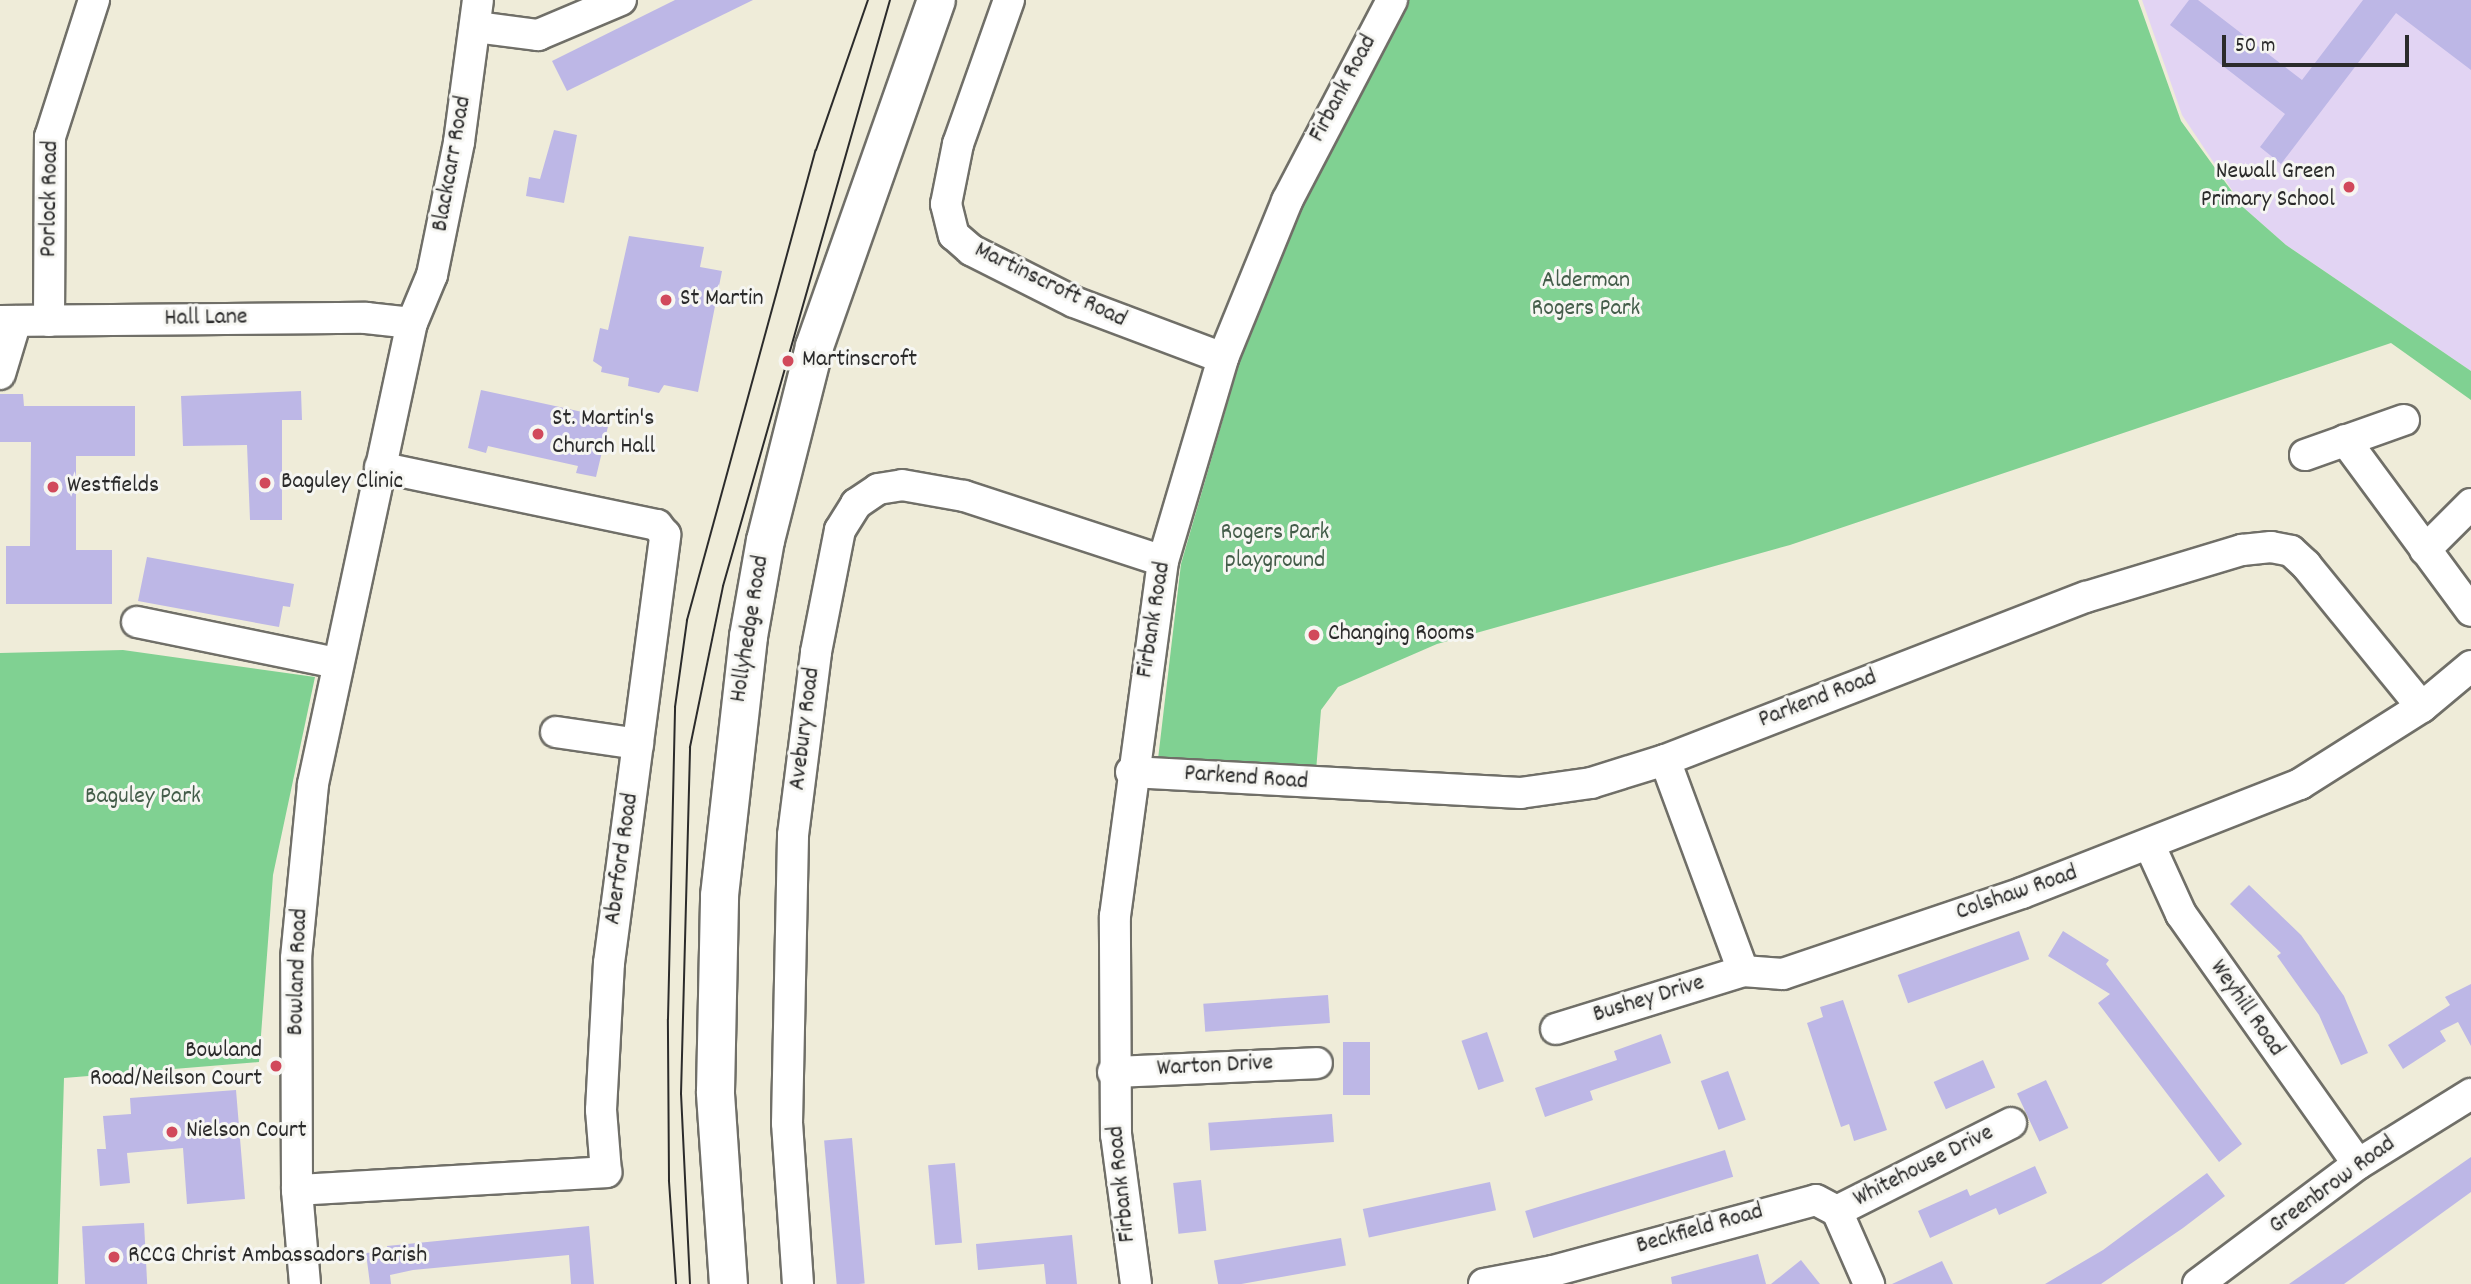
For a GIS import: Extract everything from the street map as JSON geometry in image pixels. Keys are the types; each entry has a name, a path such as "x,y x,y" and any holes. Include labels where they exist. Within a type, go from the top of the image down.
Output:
{"street":[{"name":"Porlock Road","path":"49,321 50,137 94,0"},
{"path":"477,14 538,35 621,0"},
{"name":"Hollyhedge Road","path":"729,1284 715,1091 719,895 748,636 765,540 814,346 936,0"},
{"name":"Martinscroft Road","path":"1009,0 958,144 946,204 954,235 971,250 1074,302 1223,358"},
{"name":"Firbank Road","path":"1136,1284 1118,1147 1113,1072 1115,916 1131,772 1163,561 1223,358 1287,201 1392,0"},
{"name":"Blackcarr Road","path":"412,323 432,275 459,142 477,14"},
{"name":"Hall Lane","path":"8,321 366,318 412,323"},
{"path":"0,374 8,321"},
{"name":"Bowland Road","path":"304,1284 297,1190 296,958 313,784 336,663 412,323"},
{"path":"2305,455 2404,420"},
{"path":"2345,440 2471,611"},
{"name":"Aberford Road","path":"297,1190 606,1172 601,1110 609,963 666,542 662,530 380,467"},
{"name":"Avebury Road","path":"798,1284 786,1123 793,835 816,652 840,530 856,504 878,489 902,485 964,496 1163,561"},
{"path":"2425,550 2471,504"},
{"name":"Parkend Road","path":"1131,772 1520,793 1591,783 1665,760 2086,597 2242,550 2271,547 2291,551 2306,565 2421,707"},
{"path":"137,622 336,663"},
{"name":"Colshaw Road","path":"1743,971 1783,974 2150,846 2300,784 2421,707 2471,666"},
{"path":"556,732 638,744"},
{"path":"1665,760 1743,971"},
{"name":"Weyhill Road","path":"2150,846 2181,915 2358,1164"},
{"name":"Bushey Drive","path":"1556,1029 1743,971"},
{"name":"Warton Drive","path":"1113,1072 1317,1063"},
{"name":"Greenbrow Road","path":"2199,1284 2358,1164 2471,1094"},
{"name":"Whitehouse Drive","path":"1836,1211 2011,1123"},
{"name":"Beckfield Road","path":"1484,1284 1553,1271 1805,1202 1816,1200 1836,1211"},
{"path":"1836,1211 1869,1284"}],"shaded area":[{"name":"Newall Green Primary School","path":"2142,0 2471,0 2471,371 2286,245 2244,208 2182,115"}],"green space":[{"name":"Alderman Rogers Park","path":"1407,0 2138,0 2181,121 2244,208 2286,245 2471,371 2471,400 2391,343 1790,545 1437,644 1338,687 1321,710 1316,771 1158,759 1181,564 1241,357 1310,188"},
{"name":"Baguley Park","path":"123,650 315,677 273,875 259,1062 64,1078 58,1284 0,1284 0,653"}],"building":[{"path":"675,0 753,0 567,91 552,61"},
{"name":"Newall Green Primary School","path":"2189,0 2198,0 2302,80 2363,0 2471,0 2471,70 2396,13 2281,164 2260,147 2285,114 2170,25"},
{"path":"554,130 577,135 564,203 526,196 529,177 540,179"},
{"name":"St Martin","path":"629,236 704,247 700,267 722,271 698,392 664,385 659,393 628,386 629,378 601,372 602,367 593,361 600,328 608,330"},
{"name":"St. Martin's Church Hall","path":"481,390 610,418 596,477 576,473 578,466 488,446 486,453 468,448"},
{"name":"Baguley Clinic","path":"301,391 302,420 282,420 282,520 250,520 247,445 183,446 181,396"},
{"name":"Westfields","path":"0,394 23,394 24,406 135,406 135,456 76,456 76,550 112,550 112,604 6,604 6,546 30,546 31,442 0,442"},
{"path":"147,557 294,584 290,607 283,606 279,627 138,601"},
{"path":"2249,885 2301,935 2344,996 2368,1053 2341,1065 2319,1015 2277,956 2281,953 2230,904"},
{"path":"2019,931 2029,959 1908,1003 1898,975"},
{"path":"2063,931 2109,960 2106,964 2242,1144 2219,1162 2098,1003 2110,994 2048,956"},
{"path":"2471,984 2471,1046 2458,1022 2440,1031 2446,1041 2403,1069 2388,1045 2450,1005 2445,997"},
{"path":"1328,995 1330,1023 1205,1032 1203,1004"},
{"path":"1843,1000 1887,1130 1854,1141 1849,1124 1841,1127 1807,1023 1823,1017 1820,1007"},
{"path":"1487,1032 1504,1081 1478,1090 1461,1041"},
{"path":"1661,1034 1671,1063 1590,1091 1593,1100 1545,1117 1535,1088 1617,1060 1614,1051"},
{"path":"1343,1042 1370,1042 1370,1095 1343,1095"},
{"path":"1983,1060 1995,1087 1946,1109 1934,1082"},
{"path":"1728,1071 1746,1120 1719,1130 1701,1081"},
{"path":"2046,1080 2068,1128 2039,1142 2017,1094"},
{"name":"Nielson Court","path":"236,1090 245,1199 187,1204 183,1148 127,1153 130,1183 100,1186 97,1149 106,1149 103,1116 131,1114 130,1098"},
{"path":"1332,1114 1334,1142 1210,1151 1208,1123"},
{"path":"852,1138 865,1283 837,1284 824,1140"},
{"path":"1725,1150 1733,1177 1533,1238 1525,1211"},
{"path":"2471,1157 2471,1192 2344,1284 2289,1284"},
{"path":"955,1163 962,1243 935,1245 928,1165"},
{"path":"2035,1166 2047,1193 1999,1215 1996,1208 1930,1238 1918,1211 1967,1189 1970,1196"},
{"path":"2207,1173 2225,1196 2183,1228 2101,1284 2045,1284 2103,1250"},
{"path":"1201,1180 1206,1231 1178,1234 1173,1183"},
{"path":"1490,1182 1496,1210 1369,1237 1363,1209"},
{"name":"RCCG Christ Ambassadors Parish","path":"144,1223 147,1284 85,1284 82,1226"},
{"path":"589,1226 594,1284 571,1284 569,1255 413,1270 390,1275 391,1284 370,1284 366,1253 388,1251 387,1246"},
{"path":"1072,1235 1077,1284 1046,1284 1044,1264 978,1270 976,1244"},
{"path":"1341,1238 1346,1266 1241,1284 1218,1284 1214,1260"},
{"path":"1758,1254 1766,1284 1672,1284 1671,1277"},
{"path":"1801,1260 1820,1284 1771,1284"},
{"path":"1942,1261 1953,1284 1892,1284"}],"tram line":[{"path":"676,1284 669,1180 668,1019 675,707 687,620 816,150 868,0"},
{"path":"690,1284 681,1094 690,747 723,586 890,0"}],"place":[{"name":"Newall Green Primary School","path":"2349,187"},
{"name":"St Martin","path":"666,300"},
{"name":"Martinscroft","path":"788,361"},
{"name":"St. Martin's Church Hall","path":"538,434"},
{"name":"Baguley Clinic","path":"265,483"},
{"name":"Westfields","path":"53,487"},
{"name":"Changing Rooms","path":"1314,635"},
{"name":"Bowland Road/Neilson Court","path":"276,1066"},
{"name":"Nielson Court","path":"172,1132"},
{"name":"RCCG Christ Ambassadors Parish","path":"114,1257"}],"park label":[{"name":"Rogers Park playground","path":"1275,548"}]}
